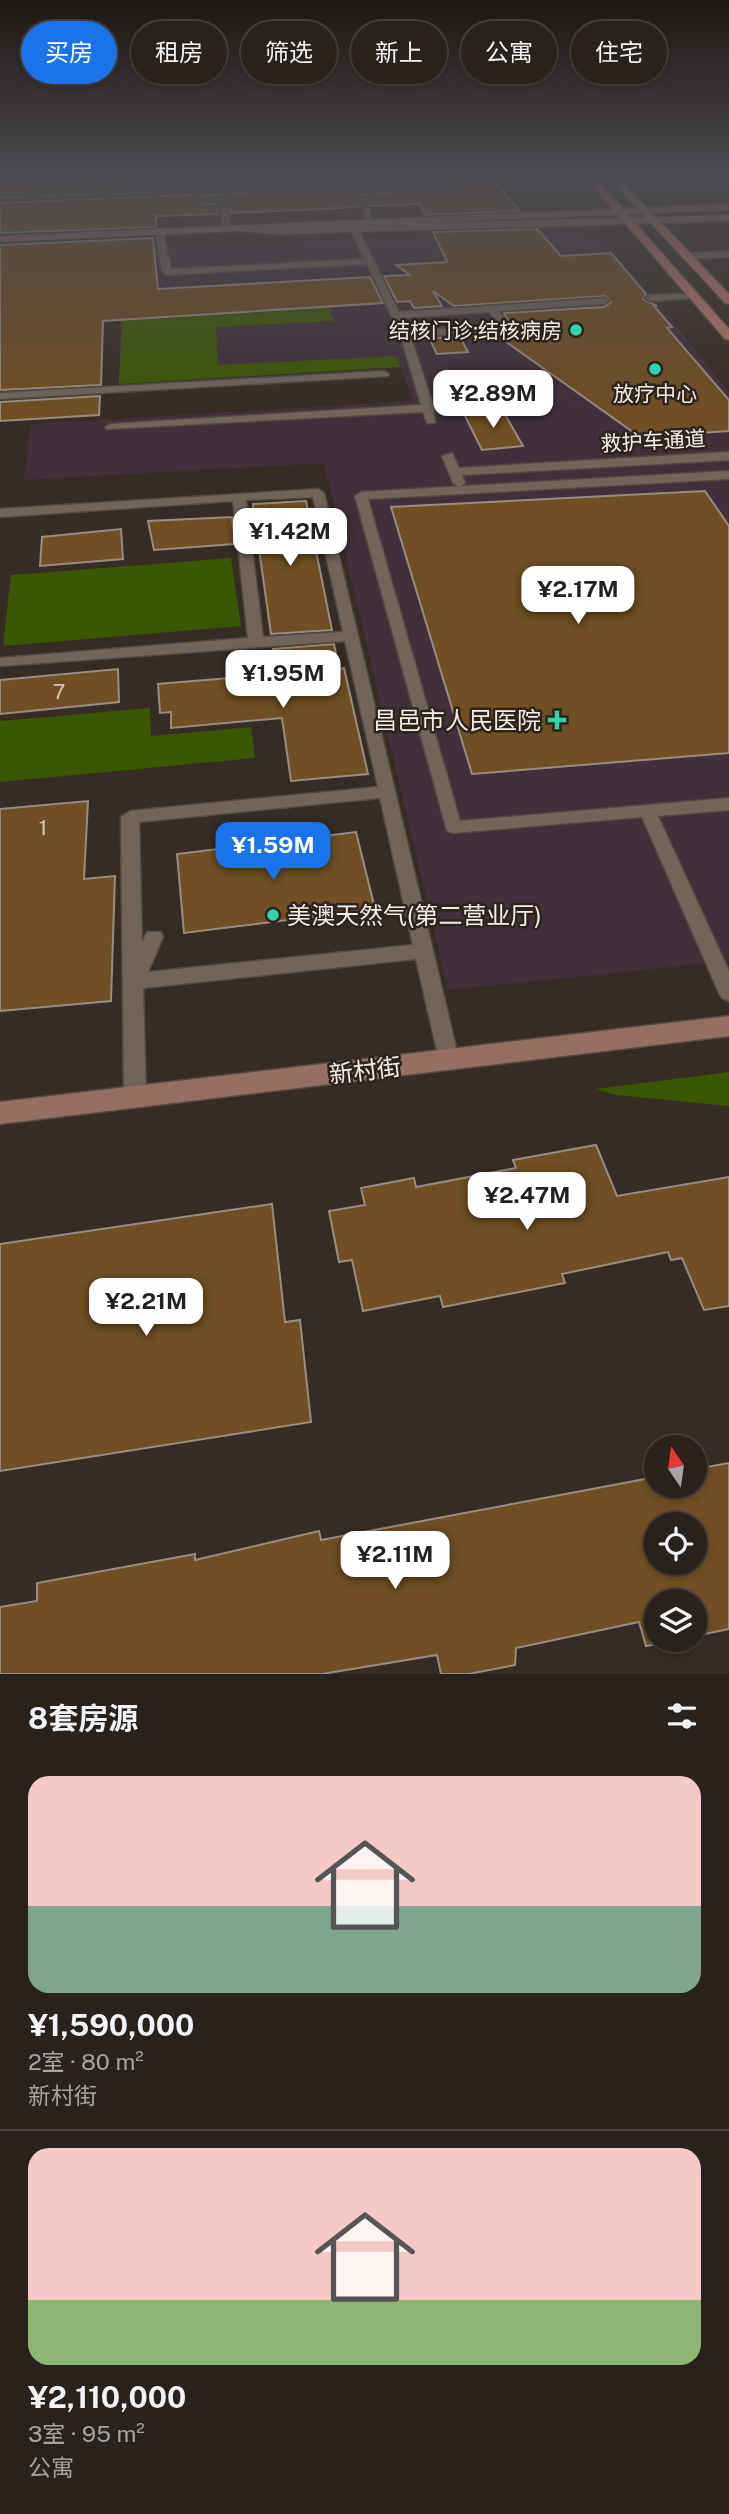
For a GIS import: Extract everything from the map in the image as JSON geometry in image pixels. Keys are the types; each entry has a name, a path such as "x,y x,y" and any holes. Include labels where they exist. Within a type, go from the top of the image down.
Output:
{"main road":[{"path":"658,254 729,336"},
{"path":"687,256 729,301"},
{"name":"新村街","path":"0,1113 729,1026"}],"lane":[{"path":"163,254 167,272 369,261"},
{"path":"366,254 405,334 431,421"},
{"path":"687,256 726,254"},
{"path":"650,298 694,295"},
{"path":"396,315 604,301"},
{"path":"405,334 505,328 493,309"},
{"path":"0,396 384,374"},
{"path":"111,427 428,408"},
{"path":"448,456 461,490"},
{"name":"救护车通道","path":"454,472 729,456"},
{"path":"729,475 361,496 453,827 729,803"},
{"path":"0,513 318,493 449,1060"},
{"path":"239,498 257,642"},
{"path":"0,662 351,636"},
{"path":"135,1097 130,817 387,793"},
{"path":"647,810 729,993"},
{"path":"134,981 154,937"},
{"path":"134,981 424,951"}],"shaded area":[{"name":"昌邑市人民医院","path":"122,254 615,254 656,300 729,392 729,961 448,990 324,463 24,480 31,424 413,401 400,367 119,384"}],"green space":[{"path":"322,295 334,321 216,327 218,365 396,356 400,367 119,384 122,321 175,318 174,303 216,301 220,315 284,311 281,298"},
{"path":"231,558 241,626 3,646 11,575"},
{"path":"150,708 151,736 251,727 255,758 0,782 0,721"},
{"path":"729,1072 729,1106 616,1095 596,1089"}],"building":[{"path":"0,254 155,254 158,289 370,277 383,303 103,321 101,385 0,390"},
{"path":"443,254 612,254 646,294 643,299 657,306 654,306 672,327 667,328 729,400 729,431 640,437 495,334 513,329 504,313 604,307 611,302 605,296 454,306 433,291 442,306 414,308 410,301 397,302 384,276 410,275 396,265 447,262"},
{"path":"460,337 468,352 437,354 429,338"},
{"path":"100,396 99,415 0,421 0,402"},
{"path":"503,411 523,446 482,450 464,414"},
{"path":"705,491 729,526 729,753 472,774 391,507"},
{"path":"306,501 332,630 271,634 258,542 254,543 251,515 254,515 253,504"},
{"path":"232,517 235,544 154,550 148,521"},
{"path":"121,529 123,559 40,566 42,537"},
{"path":"334,644 339,669 344,668 368,774 291,781 282,718 171,728 171,712 160,713 158,684 276,674 273,649"},
{"path":"118,669 119,702 0,714 0,680"},
{"path":"88,801 84,879 115,876 111,1001 0,1011 0,809"},
{"path":"356,832 375,909 184,933 177,854"},
{"path":"596,1145 617,1196 729,1177 729,1306 704,1310 682,1258 671,1260 668,1252 562,1274 565,1283 443,1307 440,1296 363,1311 352,1260 339,1262 329,1211 365,1205 361,1188 414,1178 416,1187 516,1168 513,1160"},
{"path":"272,1204 285,1322 300,1320 311,1422 0,1471 0,1244"},
{"path":"729,1463 729,1629 707,1634 707,1589 644,1589 644,1639 639,1622 516,1648 515,1665 469,1674 441,1674 437,1655 322,1674 0,1674 0,1607 37,1601 37,1583 195,1554 195,1560 319,1531 321,1540 644,1479 644,1498 707,1498 707,1467"}],"place":[{"name":"结核门诊;结核病房","path":"576,330"},
{"name":"放疗中心","path":"655,369"},
{"name":"昌邑市人民医院","path":"557,720"},
{"name":"美澳天然气(第二营业厅)","path":"273,915"}]}
